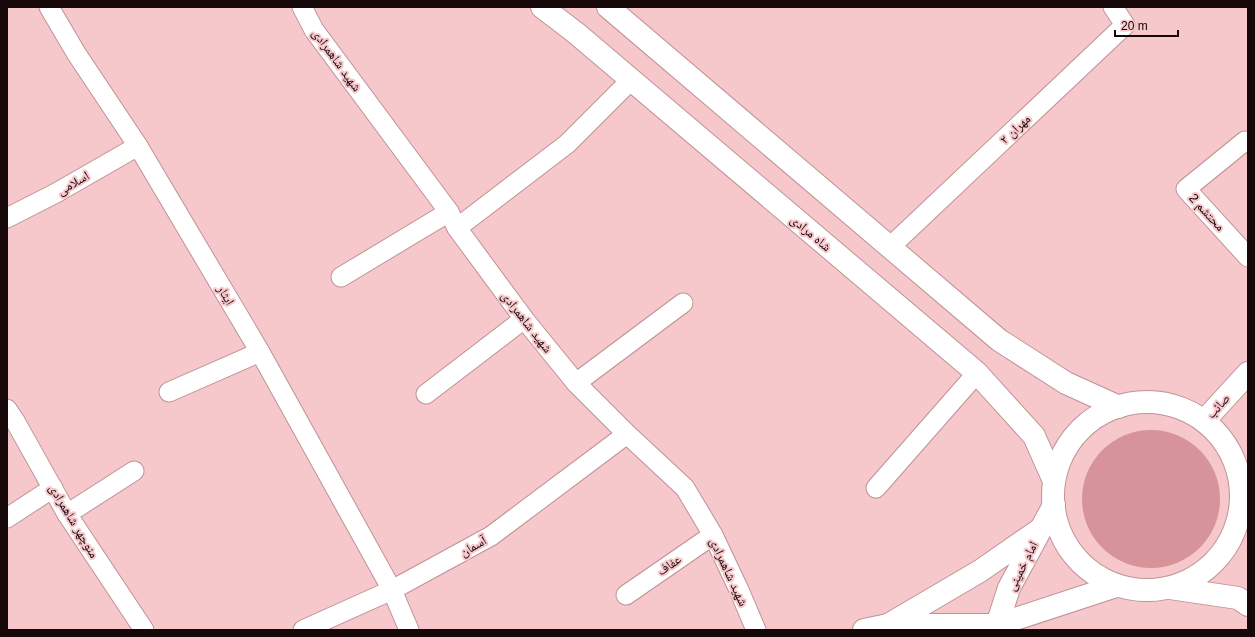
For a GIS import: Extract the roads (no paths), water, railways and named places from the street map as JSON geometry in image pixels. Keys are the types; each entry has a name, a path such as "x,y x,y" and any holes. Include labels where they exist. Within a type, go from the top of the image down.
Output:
{"main road":[{"name":"شاه مرادی","path":"542,7 576,33 977,373 1034,436 1054,481"},
{"path":"608,7 999,340 1066,383 1119,407"},
{"name":"صائب","path":"1204,421 1248,373"},
{"path":"1149,402 1178,407 1204,421 1224,441 1237,467 1245,498 1239,520 1229,543 1213,564 1193,579 1169,588 1151,591 1134,590 1116,586 1090,571 1069,550 1057,522 1054,505 1054,481 1062,456 1076,435 1096,418 1119,407 1149,402"},
{"name":"امام خمینی","path":"996,627 1010,588 1054,505"},
{"path":"888,625 980,571 1042,528"},
{"path":"864,630 888,625 996,627 1116,586"},
{"path":"1169,588 1238,598 1248,605"}],"street":[{"name":"ایثار","path":"48,7 76,53 138,146 260,352 392,590 409,630"},
{"name":"شهید شاهمرادی","path":"302,7 314,30 524,319 576,383 627,434 685,488 713,535 756,630"},
{"name":"مهران ۲","path":"890,247 1125,25 1113,7"},
{"path":"341,277 453,220 567,144 631,80"},
{"name":"محتشم 2","path":"1245,141 1186,189 1248,257"},
{"name":"اسلامی","path":"7,218 56,193 138,146"},
{"path":"576,383 683,303"},
{"path":"426,394 524,319"},
{"path":"169,392 260,352"},
{"path":"876,488 977,373"},
{"name":"منوچهر شاهمرادی","path":"10,419 53,488 67,514 144,630"},
{"name":"آسمان","path":"303,630 392,590 491,536 627,434"},
{"path":"67,514 134,471"},
{"path":"7,518 53,488"},
{"name":"عفاف","path":"626,595 713,535"}]}
